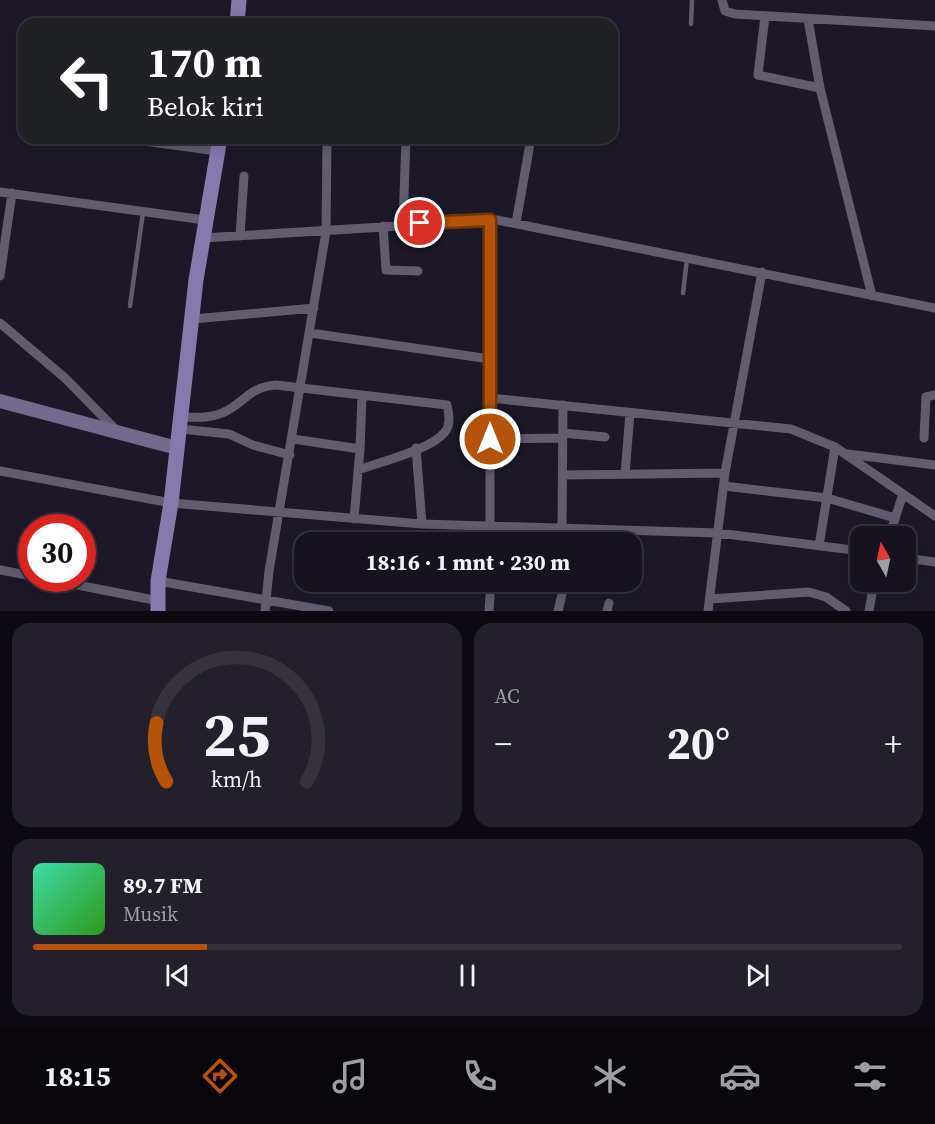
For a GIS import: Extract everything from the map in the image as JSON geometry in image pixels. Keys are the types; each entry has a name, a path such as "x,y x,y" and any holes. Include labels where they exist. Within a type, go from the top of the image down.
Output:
{"main road":[{"path":"238,18 239,0"},
{"path":"159,606 158,581 171,503 204,220 218,144"}],"street":[{"path":"722,0 724,9 729,13 935,26"},
{"path":"765,16 758,75 820,87"},
{"path":"808,19 820,87 872,296"},
{"path":"265,611 326,232 327,144"},
{"path":"403,224 406,144"},
{"path":"516,223 530,144"},
{"path":"240,236 244,176"},
{"path":"0,192 204,220"},
{"path":"0,276 12,193"},
{"path":"203,238 490,220 516,223 935,308"},
{"path":"489,532 490,220"},
{"path":"383,226 386,270 418,271"},
{"path":"708,611 725,474 762,272"},
{"path":"193,319 314,308"},
{"path":"0,323 65,378 120,433"},
{"path":"310,333 490,359"},
{"path":"180,423 222,413 247,394 263,387 276,385 447,404 449,423 446,431 416,448 358,470"},
{"path":"924,438 930,424 926,397 935,394"},
{"path":"354,519 362,396"},
{"path":"490,398 791,429 846,453 935,516"},
{"path":"0,401 177,448"},
{"path":"562,530 563,405"},
{"path":"625,474 630,413"},
{"path":"180,423 228,434 253,445 290,454"},
{"path":"490,439 605,437"},
{"path":"293,439 360,449"},
{"path":"819,546 835,447"},
{"path":"416,448 422,525"},
{"path":"846,453 935,465"},
{"path":"0,471 171,503 422,525 718,533 850,550"},
{"path":"563,475 725,474"},
{"path":"724,486 826,498 895,518"},
{"path":"892,526 903,494"},
{"path":"916,559 935,562"},
{"path":"0,570 18,573"},
{"path":"158,581 329,611"},
{"path":"96,591 159,606"},
{"path":"489,611 490,592"},
{"path":"558,611 563,592"},
{"path":"710,598 809,592 826,597 845,611"},
{"path":"869,611 872,592"}],"lane":[{"path":"690,24 692,0"},
{"path":"130,306 143,212"},
{"path":"683,293 687,257"}],"route":[{"path":"420,223 490,220 490,439"}]}
